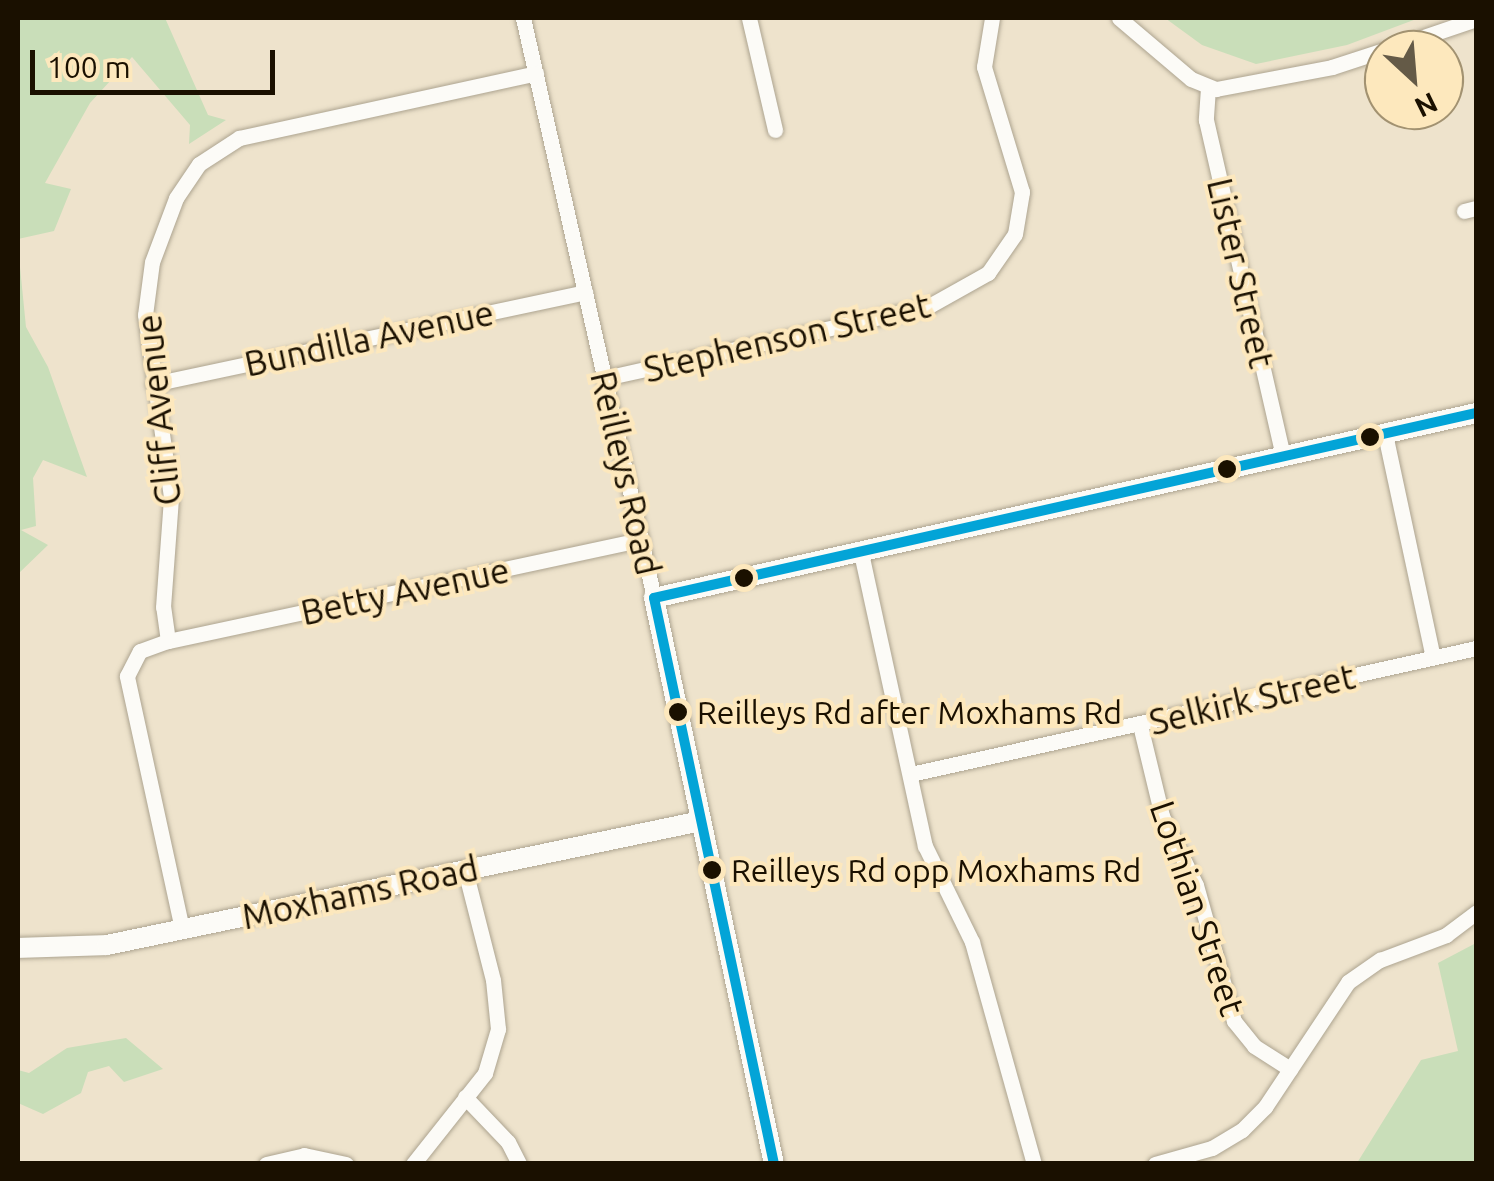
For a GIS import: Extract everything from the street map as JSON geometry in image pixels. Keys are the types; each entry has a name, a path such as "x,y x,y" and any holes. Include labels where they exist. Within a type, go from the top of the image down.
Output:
{"street":[{"name":"Reilleys Road","path":"523,18 642,540 774,1164"},
{"path":"749,18 775,130"},
{"name":"Stephenson Street","path":"605,378 929,306 988,273 1015,234 1022,192 984,66 992,18"},
{"path":"1119,18 1208,88 1249,86 1364,56"},
{"path":"1444,30 1476,19"},
{"name":"Cliff Avenue","path":"168,641 162,606 172,497 145,315 152,262 182,188 211,153 254,134 536,73"},
{"name":"Lister Street","path":"1208,88 1206,120 1283,457"},
{"name":"Bundilla Avenue","path":"153,384 585,292"},
{"path":"654,598 1476,413"},
{"path":"1385,434 1433,657"},
{"name":"Betty Avenue","path":"168,641 642,540"},
{"path":"862,553 925,846 972,942 1034,1164"},
{"path":"168,641 140,651 128,676 182,929"},
{"name":"Selkirk Street","path":"911,774 1476,648"},
{"name":"Lothian Street","path":"1140,724 1162,816 1196,884 1234,1020 1254,1046 1290,1069"},
{"name":"Moxhams Road","path":"18,948 78,949 702,821"},
{"path":"413,1164 465,1098 492,1054 499,1008 465,870"},
{"path":"1154,1164 1212,1148 1242,1130 1290,1069 1339,992 1360,972 1446,935 1476,912"},
{"path":"465,1098 508,1142 519,1164"},
{"path":"266,1164 304,1155 346,1164"}],"green space":[{"path":"18,18 165,18 208,115 226,120 189,144 190,125 132,57 90,103 45,183 71,189 54,231 18,239"},
{"path":"1165,18 1419,18 1387,30 1364,30 1364,39 1347,45 1256,64 1202,45"},
{"path":"18,247 26,327 48,367 87,477 43,460 33,478 36,526 21,530 48,545 18,574"},
{"path":"1476,943 1476,1163 1357,1163 1421,1060 1458,1051 1438,963"},
{"path":"126,1038 163,1069 124,1082 109,1066 88,1072 81,1093 43,1114 18,1103 18,1070 29,1073 67,1048"}],"transit line":[{"path":"654,598 1476,413"},
{"path":"654,598 774,1164"}],"place":[{"name":"Reilleys Rd after Moxhams Rd","path":"678,712"},
{"name":"Reilleys Rd opp Moxhams Rd","path":"712,870"}]}
